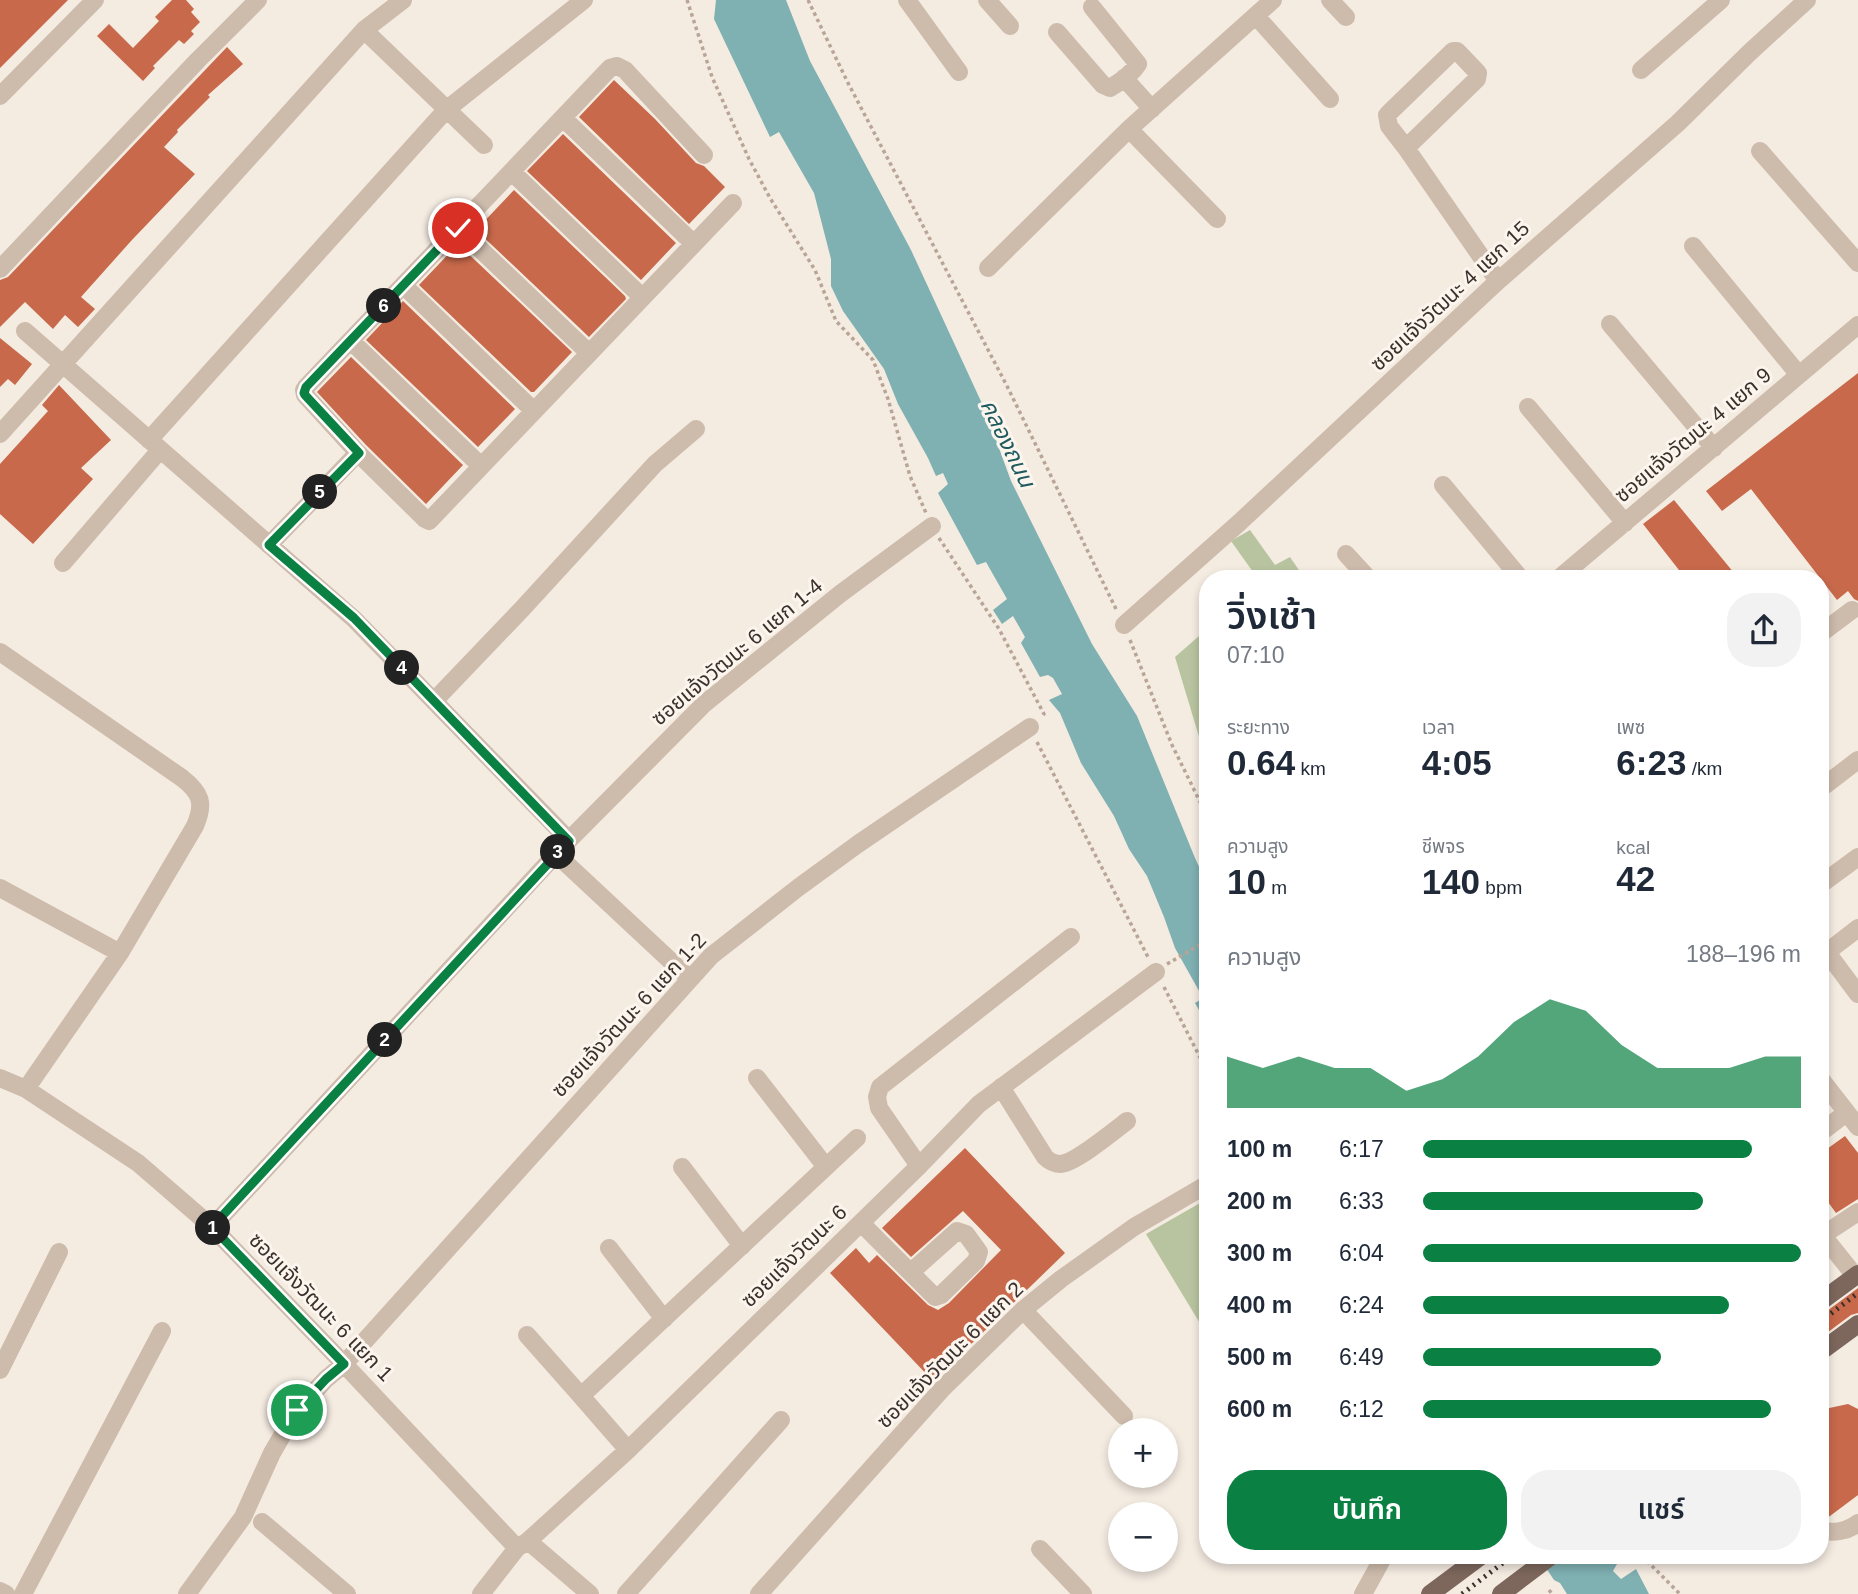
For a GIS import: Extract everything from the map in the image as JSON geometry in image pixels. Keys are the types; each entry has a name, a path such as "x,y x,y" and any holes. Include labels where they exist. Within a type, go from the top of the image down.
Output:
{"main road":[{"path":"1829,1295 1856,1275"},
{"path":"1829,1346 1858,1324"},
{"path":"1430,1594 1470,1564"},
{"path":"1501,1594 1540,1564"}],"street":[{"path":"0,96 95,0"},
{"path":"0,269 258,0"},
{"path":"0,434 365,30 403,0"},
{"path":"62,563 155,445 446,110 584,0"},
{"path":"907,0 959,72"},
{"path":"987,0 1010,26"},
{"path":"988,268 1129,130 1273,0"},
{"path":"1330,0 1346,17"},
{"path":"1641,71 1721,0"},
{"name":"ซอยแจ้งวัฒนะ 4 แยก 15","path":"1124,625 1240,522 1498,281 1678,123 1807,0"},
{"path":"1057,32 1103,85 1110,88 1124,78 1138,64 1091,7"},
{"path":"1256,16 1330,99"},
{"path":"365,30 484,145"},
{"path":"1406,148 1477,79 1478,73 1457,51 1453,51 1387,116 1389,127 1498,281"},
{"path":"704,155 625,70 617,65 610,68 306,387 304,393 359,453 429,521 733,203"},
{"path":"1124,78 1152,109"},
{"path":"563,118 693,243"},
{"path":"1129,130 1217,219"},
{"path":"1760,151 1858,263"},
{"path":"512,172 642,297"},
{"path":"458,228 589,354"},
{"path":"1693,246 1799,375"},
{"path":"404,285 534,411"},
{"path":"1610,324 1714,448"},
{"name":"ซอยแจ้งวัฒนะ 4 แยก 9","path":"1569,570 1858,326"},
{"path":"24,331 354,618 569,841"},
{"path":"351,341 481,466"},
{"path":"1528,407 1625,523"},
{"path":"434,701 656,464 696,429"},
{"path":"269,545 359,453"},
{"path":"1443,485 1514,570"},
{"name":"ซอยแจ้งวัฒนะ 6 แยก 1-4","path":"212,1227 556,854 704,704 840,594 932,526"},
{"path":"1346,554 1361,570"},
{"path":"1829,627 1853,610"},
{"path":"0,652 181,778 198,796 201,807 195,826 120,953 26,1089"},
{"name":"ซอยแจ้งวัฒนะ 6 แยก 1-2","path":"187,1594 243,1517 272,1453 297,1410 344,1364 711,956 858,844 1030,727"},
{"path":"1829,782 1858,760"},
{"path":"556,854 690,979"},
{"path":"1829,878 1858,857"},
{"path":"0,888 120,953"},
{"path":"1829,944 1858,928"},
{"path":"919,1166 879,1108 877,1097 880,1087 1071,937"},
{"path":"1829,955 1858,994"},
{"name":"ซอยแจ้งวัฒนะ 6","path":"481,1594 523,1545 628,1450 979,1104 1156,972"},
{"name":"ซอยแจ้งวัฒนะ 6 แยก 1","path":"0,1078 26,1089 138,1163 212,1227 523,1545 590,1594"},
{"path":"757,1078 827,1167"},
{"path":"1001,1087 1045,1157 1055,1164 1063,1164 1079,1155 1127,1121"},
{"path":"1829,1090 1858,1127"},
{"path":"1829,1126 1846,1113"},
{"path":"582,1396 857,1138"},
{"path":"682,1167 742,1246"},
{"name":"ซอยแจ้งวัฒนะ 6 แยก 2","path":"759,1594 943,1388 1023,1310 1134,1227 1199,1189"},
{"path":"1829,1230 1858,1212"},
{"path":"861,1223 911,1272"},
{"path":"1829,1244 1856,1275"},
{"path":"609,1248 664,1319"},
{"path":"0,1370 59,1252"},
{"path":"1023,1310 1124,1416"},
{"path":"23,1594 162,1331"},
{"path":"527,1335 628,1450"},
{"path":"626,1594 781,1420"},
{"path":"261,1522 347,1594"},
{"path":"1829,1532 1850,1530 1858,1523"},
{"path":"1040,1549 1083,1594"},
{"path":"1363,1594 1380,1564"},
{"path":"0,1591 6,1594"}],"path":[{"path":"808,0 847,81 1007,386 1124,625 1172,746 1199,800"},
{"path":"1176,957 1199,945"},
{"path":"1650,1564 1680,1594"}],"green space":[{"path":"1250,530 1275,565 1290,557 1299,570 1252,570 1231,541"},
{"path":"1199,636 1199,737 1175,657"},
{"path":"1199,1204 1199,1322 1146,1234"}],"water":[{"path":"716,0 786,0 810,61 911,250 985,410 1011,481 1092,644 1137,716 1199,867 1199,991 1175,948 1147,876 1081,763 1060,713 1049,700 1062,694 1053,678 1048,675 1040,677 1021,643 1025,637 1013,616 1002,624 993,610 1007,599 986,562 977,565 938,493 948,484 943,473 936,476 898,404 884,369 843,311 831,286 831,259 814,193 779,132 770,137 714,19"},
{"path":"1543,1564 1617,1564 1613,1571 1621,1579 1636,1569 1649,1594 1567,1594 1560,1583 1554,1580"}],"building":[{"path":"0,0 68,0 0,68"},
{"path":"172,0 186,0 194,9 191,12 200,22 191,31 194,34 184,44 179,40 153,66 155,68 143,81 97,36 109,24 133,48 159,21 155,17"},
{"path":"227,47 243,64 208,95 210,97 164,147 195,174 81,297 95,309 78,327 65,315 53,329 25,302 0,327 0,280 8,277"},
{"path":"614,80 696,163 704,166 725,187 689,224 579,117"},
{"path":"563,134 676,243 641,280 527,171"},
{"path":"514,190 625,296 626,299 589,337 476,230"},
{"path":"458,244 572,352 534,392 419,285"},
{"path":"403,301 515,409 478,447 366,340"},
{"path":"0,338 32,364 15,385 8,379 0,387"},
{"path":"351,357 463,465 426,504 317,392"},
{"path":"1858,373 1858,601 1848,591 1837,600 1829,590 1829,570 1814,570 1751,489 1722,511 1706,491"},
{"path":"59,385 111,440 81,468 93,479 33,544 0,514 0,464 48,411 42,405"},
{"path":"1674,500 1732,570 1679,570 1643,524"},
{"path":"1845,1136 1858,1153 1858,1199 1836,1213 1829,1203 1829,1148"},
{"path":"965,1148 1065,1253 933,1381 830,1273 856,1248 869,1263 877,1255 928,1305 938,1310 949,1303 1001,1250 963,1211 911,1257 882,1228"},
{"path":"1858,1288 1858,1313 1829,1331 1829,1310"},
{"path":"1848,1404 1858,1409 1858,1495 1829,1517 1829,1408"}],"railway":[{"path":"1829,1315 1858,1293"},
{"path":"1462,1594 1501,1564"}],"route":[{"path":"297,1410 344,1364 212,1227 569,841 354,618 269,545 359,453 305,395 306,387 458,228"}],"water label":[{"name":"คลองถนน","path":"1008,443"}]}
